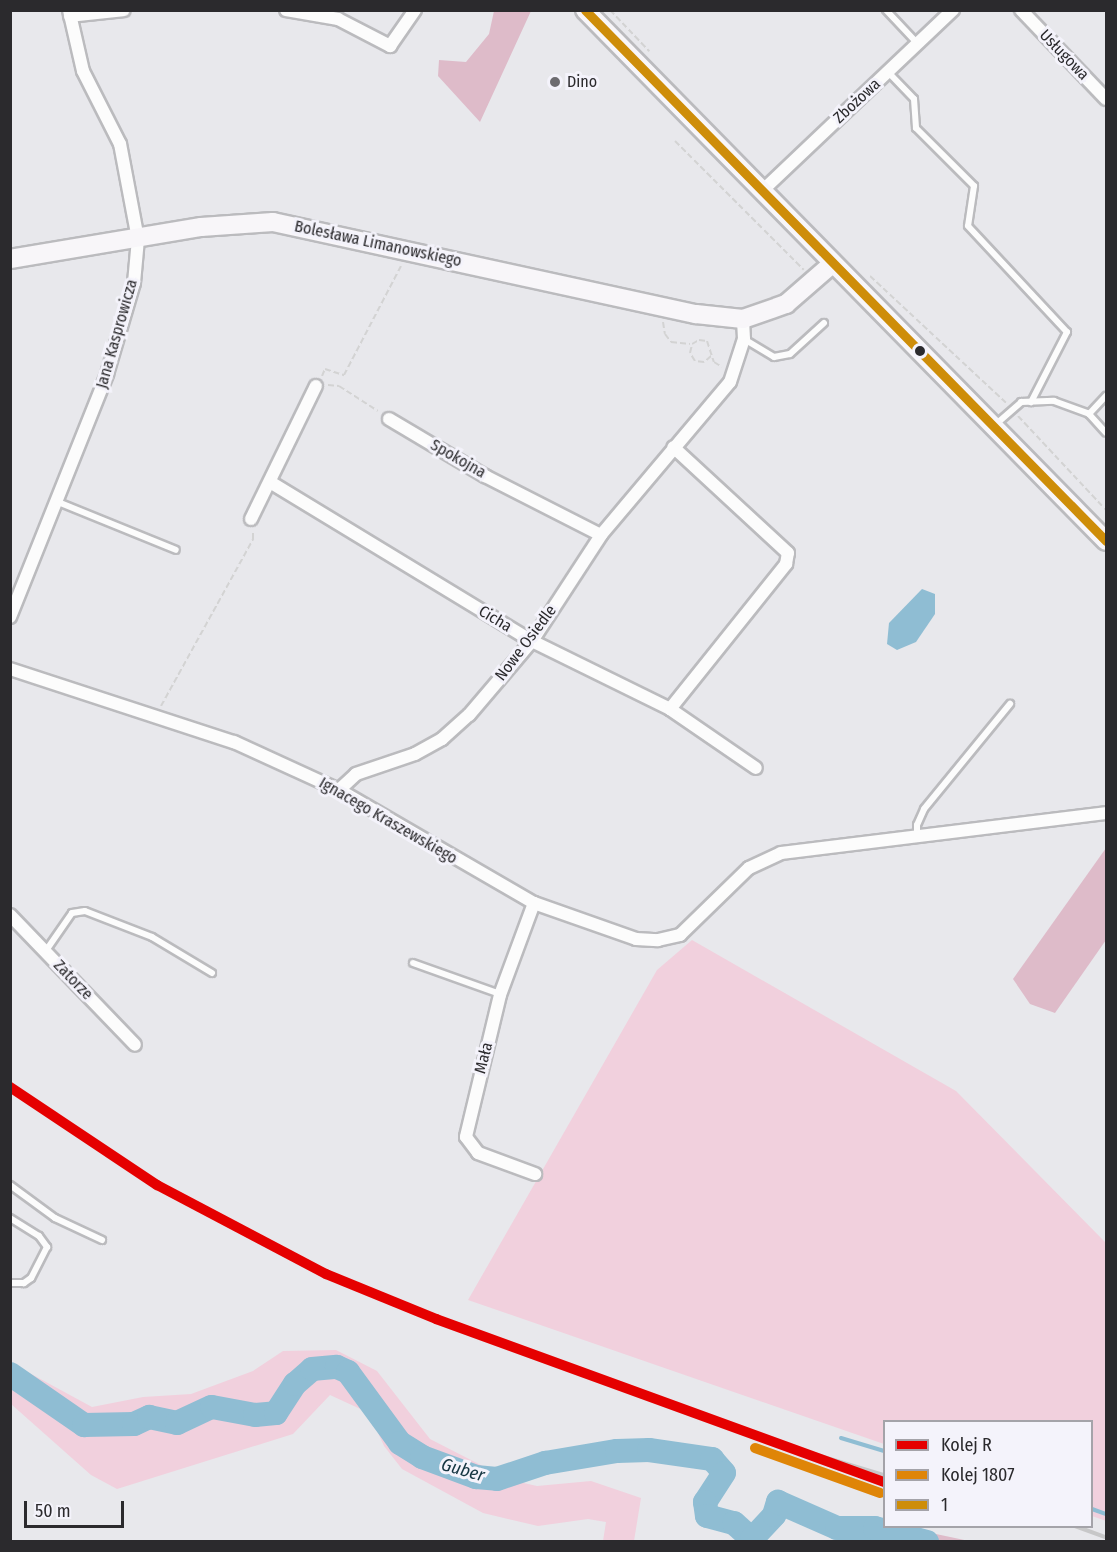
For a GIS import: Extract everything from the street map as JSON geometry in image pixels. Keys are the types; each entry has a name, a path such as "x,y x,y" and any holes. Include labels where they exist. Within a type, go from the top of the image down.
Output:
{"street":[{"path":"70,13 124,10"},
{"path":"286,10 338,19 390,46 415,10"},
{"path":"585,10 761,192 1107,541"},
{"name":"Zbożowa","path":"761,192 953,10"},
{"name":"Usługowa","path":"1021,10 1107,99"},
{"name":"Jana Kasprowicza","path":"10,617 58,502 110,363 134,283 138,239 120,144 83,70 70,13"},
{"name":"Bolesława Limanowskiego","path":"10,259 227,223 300,225 696,314 743,319"},
{"path":"743,319 786,304 832,264"},
{"name":"Nowe Osiedle","path":"339,790 356,774 415,754 442,739 469,715 532,641 601,535 730,382 744,339 743,319"},
{"path":"251,519 316,386"},
{"name":"Spokojna","path":"389,419 485,476 601,535"},
{"path":"670,709 786,564 788,554 673,447"},
{"name":"Cicha","path":"270,482 532,641 670,709 756,768"},
{"name":"Ignacego Kraszewskiego","path":"10,669 234,742 339,790 534,903 636,939 674,937 693,926 749,868 768,858 800,850 918,838"},
{"path":"918,838 1107,813"},
{"name":"Mała","path":"534,903 501,994 466,1137 478,1153 535,1174"},
{"name":"Zatorze","path":"10,915 135,1045"}],"lane":[{"path":"886,10 918,44"},
{"path":"888,72 914,99 916,128 974,186 968,226 1067,332 1031,402"},
{"path":"744,339 774,357 790,354 824,322"},
{"path":"1089,414 1107,396"},
{"path":"994,426 1012,409 1031,402 1054,401 1089,414 1107,433"},
{"path":"58,502 176,550"},
{"path":"918,838 916,825 924,809 1010,704"},
{"path":"45,952 72,913 85,911 152,937 212,973"},
{"path":"413,963 501,994"},
{"path":"10,1185 55,1218 102,1239"},
{"path":"10,1218 39,1236 47,1247 46,1257 32,1278 24,1283 10,1283"}],"path":[{"path":"610,10 650,52"},
{"path":"675,141 808,274 812,270"},
{"path":"389,419 339,386 316,386 325,369 344,375 400,271 401,261"},
{"path":"863,270 1012,409 1107,510"},
{"path":"663,316 664,334 671,342 692,344 699,340 707,341 711,356 717,365 727,368"},
{"path":"692,344 690,353 695,361 704,362 711,356"},
{"path":"155,717 253,539 251,519"}],"shaded area":[{"path":"494,11 531,11 480,122 438,76 439,60 466,62 489,34"},
{"path":"1106,848 1106,940 1055,1013 1030,1004 1013,979"},
{"path":"692,940 956,1091 1106,1243 1106,1521 1093,1516 1093,1420 883,1420 883,1444 468,1300 657,970"},
{"path":"336,1350 377,1371 430,1439 510,1480 537,1486 591,1481 641,1498 634,1541 603,1541 606,1522 588,1519 538,1526 483,1513 402,1469 384,1446 369,1413 330,1395 293,1434 117,1489 91,1475 11,1404 11,1363 92,1407 143,1397 191,1394 253,1371 283,1351"},
{"path":"886,1528 908,1528 969,1541 882,1541"}],"water":[{"path":"922,589 935,594 935,614 916,642 897,650 887,644 889,623"}],"waterway":[{"name":"Guber","path":"10,1374 84,1425 134,1424 149,1417 177,1423 212,1407 255,1415 276,1413 295,1384 312,1369 337,1367 348,1372 400,1443 422,1457 476,1477 497,1479 545,1463 617,1451 649,1450 712,1459 724,1473 705,1502 707,1516 734,1523 752,1539 774,1515 778,1502 837,1528 875,1528 927,1542"},
{"path":"841,1438 883,1451"},
{"path":"1093,1509 1106,1514"}],"railway":[{"path":"777,1443 883,1475"},
{"path":"1081,1528 1106,1537"}],"rail line":[{"name":"R","path":"10,1087 157,1185 326,1274 436,1319 883,1482"},
{"name":"1807","path":"755,1448 880,1493"}],"transit line":[{"name":"1","path":"585,10 1106,541"}],"place":[{"name":"Dino","path":"555,82"}]}
